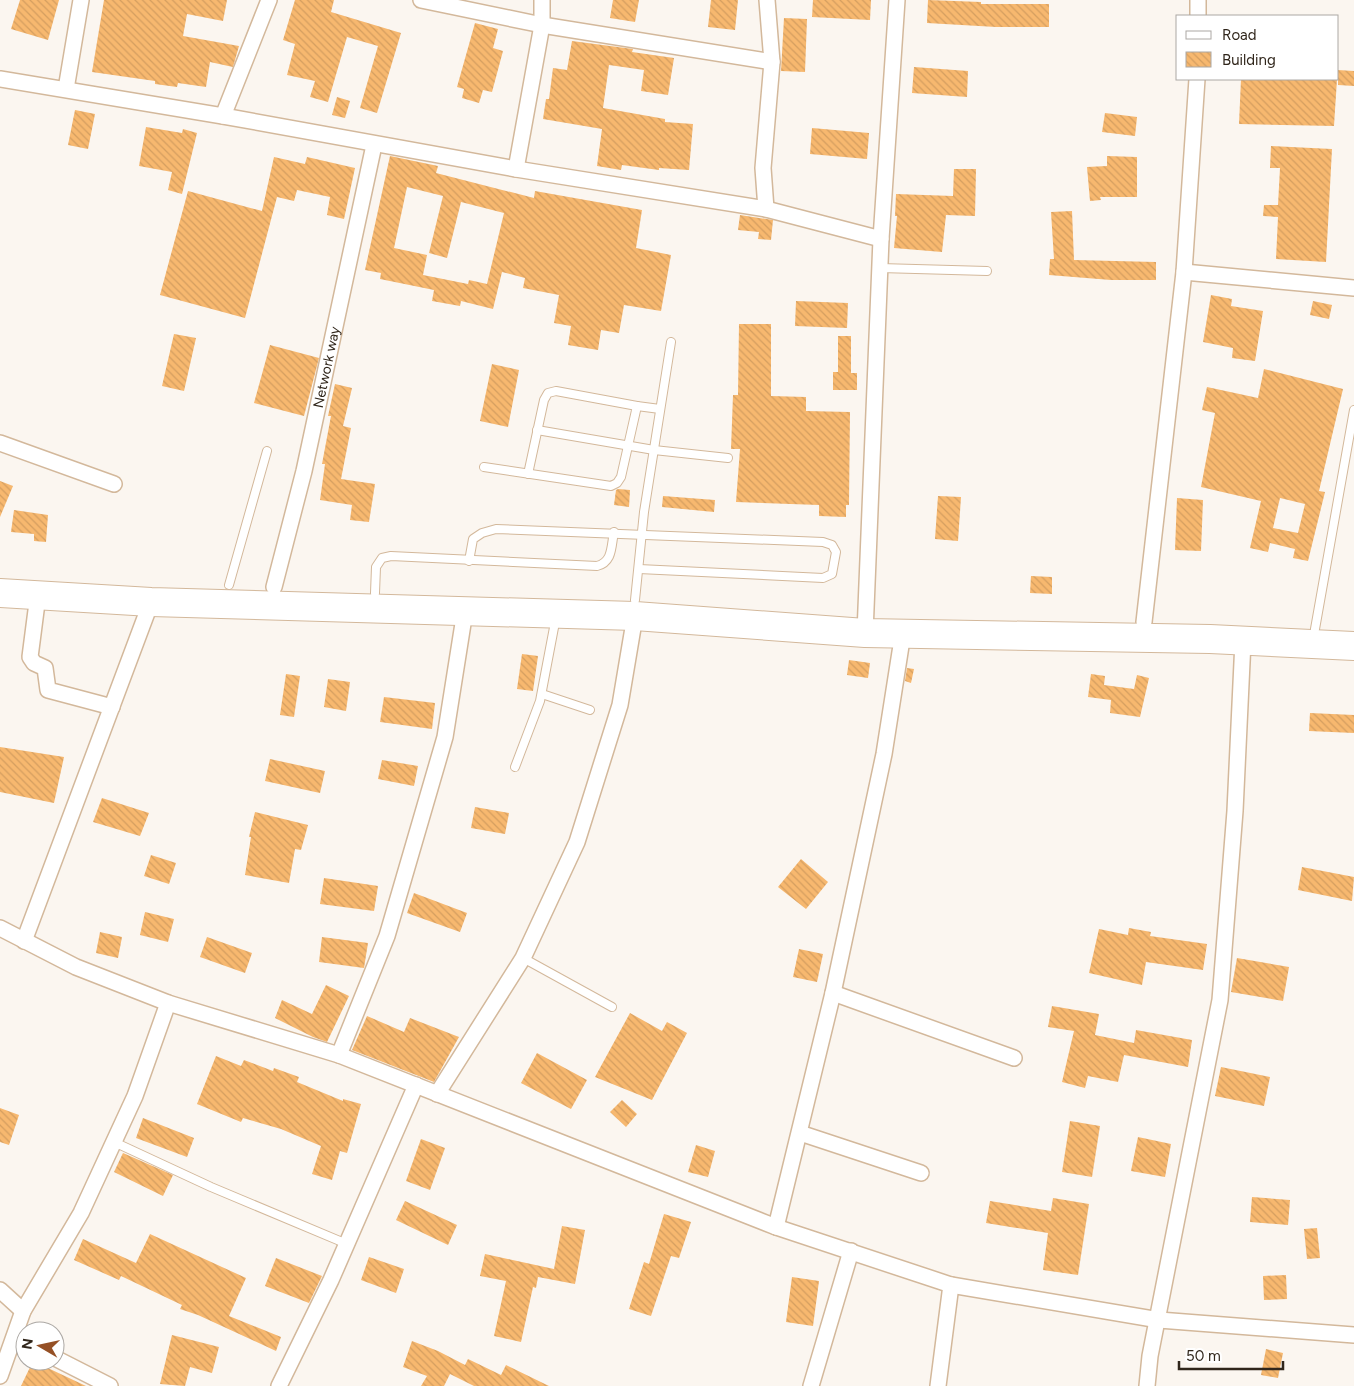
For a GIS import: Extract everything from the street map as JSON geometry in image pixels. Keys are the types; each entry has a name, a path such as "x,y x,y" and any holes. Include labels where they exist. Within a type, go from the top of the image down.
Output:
{"highway":[{"path":"0,578 274,587 635,608 866,624 1144,622 1354,631"},
{"path":"0,593 151,602 465,611 557,612 635,608"},
{"path":"866,624 903,634 1243,641 1354,646"}],"street":[{"path":"66,89 81,0"},
{"path":"223,116 269,0"},
{"path":"421,0 542,25 772,62"},
{"path":"516,169 542,25 542,0"},
{"path":"766,209 763,168 772,62 767,0"},
{"path":"866,624 881,239 896,0"},
{"path":"1198,0 1198,15"},
{"path":"0,79 223,116 374,145 766,209 881,239"},
{"path":"1144,622 1184,272 1197,80"},
{"name":"Network way","path":"274,587 304,471 374,145"},
{"path":"1184,272 1354,288"},
{"path":"0,443 114,484"},
{"path":"38,595 30,657 34,663 45,668 48,690 112,707"},
{"path":"24,941 151,602"},
{"path":"437,1094 523,958 577,842 620,705 635,608"},
{"path":"339,1055 387,936 445,737 465,611"},
{"path":"776,1227 833,993 884,754 903,634"},
{"path":"1147,1386 1150,1356 1159,1320 1220,1000 1235,810 1243,641"},
{"path":"0,928 76,967 168,1003 339,1055 776,1227 952,1285 1159,1320 1354,1335"},
{"path":"833,993 1014,1058"},
{"path":"22,1321 23,1311 81,1213 114,1142 135,1096 168,1003"},
{"path":"279,1386 347,1244 416,1085"},
{"path":"800,1133 921,1173"},
{"path":"811,1386 851,1251"},
{"path":"938,1386 952,1285"},
{"path":"0,1290 23,1311"},
{"path":"0,1376 15,1348"},
{"path":"65,1363 110,1386"}],"lane":[{"path":"880,268 987,270"},
{"path":"635,608 642,533 671,342"},
{"path":"528,474 544,400 548,393 556,390 660,409"},
{"path":"484,467 611,486 621,477 637,406"},
{"path":"1315,629 1354,410"},
{"path":"537,430 654,450 728,458"},
{"path":"229,585 267,451"},
{"path":"469,560 473,539 482,533 496,529 642,533 823,542 832,546 836,552 832,574 823,578 639,569"},
{"path":"375,593 376,567 382,558 391,556 604,564 609,560 614,532"},
{"path":"516,767 542,694 554,640 557,612"},
{"path":"542,694 590,710"},
{"path":"523,958 612,1006"},
{"path":"114,1142 211,1187 347,1244"}],"building":[{"path":"20,0 59,0 48,40 11,29"},
{"path":"104,0 227,0 223,21 187,14 183,36 239,46 233,67 210,62 206,87 178,83 177,87 155,84 155,81 92,72"},
{"path":"295,0 334,0 331,12 401,33 377,113 360,108 378,46 347,37 328,102 310,97 315,81 287,75 295,44 283,40"},
{"path":"613,0 639,0 635,22 610,18"},
{"path":"711,0 738,0 735,30 708,27"},
{"path":"813,0 871,0 870,20 812,17"},
{"path":"928,0 981,2 981,4 1049,4 1049,27 996,27 927,23"},
{"path":"784,18 807,19 805,72 781,71"},
{"path":"475,23 498,29 493,48 503,51 492,92 483,90 479,103 462,98 464,89 457,87"},
{"path":"572,41 633,49 632,52 674,58 668,95 641,91 644,70 609,65 603,108 665,119 665,122 693,124 689,170 659,168 659,170 622,165 621,170 597,166 602,129 543,119 546,99 549,99 553,68 567,70"},
{"path":"914,67 968,71 967,97 912,93"},
{"path":"1339,70 1354,71 1354,86 1338,85"},
{"path":"1241,80 1337,80 1334,126 1239,124"},
{"path":"337,97 350,101 345,118 332,115"},
{"path":"75,110 95,114 88,149 68,145"},
{"path":"1105,113 1137,117 1135,136 1102,132"},
{"path":"146,127 182,133 183,129 197,133 182,194 168,190 172,172 139,166"},
{"path":"812,128 869,133 867,159 810,154"},
{"path":"1271,146 1332,149 1326,262 1276,259 1278,217 1263,216 1264,205 1278,205 1280,168 1270,168"},
{"path":"390,156 438,166 436,173 534,198 535,191 642,210 636,248 671,255 661,311 624,305 619,333 601,330 598,350 568,345 571,326 554,323 559,295 523,288 525,278 502,272 493,309 461,301 460,306 432,301 434,290 380,279 381,273 365,270","holes":["407,187 443,196 429,253 447,258 461,202 504,213 487,284 469,280 468,284 423,275 427,255 394,248"]},
{"path":"1107,156 1137,157 1137,197 1100,197 1101,200 1090,201 1087,167 1107,166"},
{"path":"274,157 305,164 307,157 355,168 344,219 327,215 330,197 297,190 294,201 277,197 245,318 160,295 188,191 262,211"},
{"path":"954,169 976,169 975,216 946,215 942,252 894,248 897,216 895,216 896,194 953,196"},
{"path":"1072,211 1074,260 1156,262 1156,280 1111,280 1049,275 1050,259 1054,259 1051,212"},
{"path":"740,215 773,220 771,240 758,239 759,232 738,230"},
{"path":"1211,295 1232,299 1231,306 1263,311 1255,361 1232,358 1233,348 1203,342"},
{"path":"796,301 848,303 847,328 795,326"},
{"path":"1313,301 1332,305 1329,319 1310,315"},
{"path":"739,324 771,324 771,396 806,397 806,411 850,412 849,505 846,505 846,517 819,516 819,505 736,502 740,449 731,449 733,395 738,395"},
{"path":"174,334 196,338 184,391 162,386"},
{"path":"838,336 851,336 851,373 857,373 857,390 833,390 833,372 838,372"},
{"path":"270,345 319,358 304,416 254,403"},
{"path":"492,364 519,370 508,427 480,421"},
{"path":"1264,369 1343,389 1319,491 1325,492 1308,561 1293,558 1295,549 1270,543 1268,552 1250,548 1261,501 1201,487 1215,413 1202,410 1207,387 1258,398","holes":["1280,498 1305,504 1298,533 1273,528"]},
{"path":"335,384 352,388 343,426 351,428 341,479 375,484 369,522 350,520 352,505 320,500 325,464 322,464 331,416 328,416"},
{"path":"0,481 13,486 0,517"},
{"path":"616,490 630,490 629,507 614,505"},
{"path":"663,496 715,500 714,512 662,507"},
{"path":"938,496 961,497 958,541 935,539"},
{"path":"1177,498 1203,500 1201,551 1175,550"},
{"path":"14,510 48,515 46,542 34,541 34,534 11,532"},
{"path":"1031,576 1052,577 1052,594 1030,593"},
{"path":"522,654 538,656 533,691 517,689"},
{"path":"849,660 870,663 868,678 847,675"},
{"path":"907,668 914,669 911,683 905,681"},
{"path":"286,674 300,676 294,717 280,715"},
{"path":"1091,674 1105,676 1104,685 1134,689 1137,675 1149,678 1140,717 1110,713 1111,700 1088,697"},
{"path":"328,679 350,682 346,711 324,707"},
{"path":"384,697 435,703 432,729 380,722"},
{"path":"1310,713 1354,715 1354,733 1309,731"},
{"path":"0,747 64,757 54,803 0,792"},
{"path":"270,759 325,771 320,793 265,781"},
{"path":"382,760 418,766 414,786 378,779"},
{"path":"102,798 149,813 140,836 93,822"},
{"path":"475,807 509,813 505,834 471,828"},
{"path":"255,812 308,825 301,850 295,849 289,883 245,875 251,837 249,837"},
{"path":"151,855 176,863 169,884 144,876"},
{"path":"801,859 828,882 806,909 778,887"},
{"path":"1302,867 1354,877 1352,901 1298,890"},
{"path":"324,878 378,886 374,911 320,904"},
{"path":"414,893 467,913 460,932 407,913"},
{"path":"145,912 174,919 168,942 140,935"},
{"path":"1129,928 1151,932 1150,936 1207,944 1203,970 1146,962 1142,985 1089,973 1099,929 1128,935"},
{"path":"100,932 122,937 118,958 96,953"},
{"path":"207,937 252,953 245,973 200,957"},
{"path":"322,937 368,943 364,968 319,962"},
{"path":"799,949 823,954 817,982 793,977"},
{"path":"1237,958 1289,967 1283,1001 1231,992"},
{"path":"326,985 349,996 327,1042 275,1018 282,1000 312,1014"},
{"path":"1052,1006 1099,1014 1095,1035 1134,1043 1136,1030 1192,1040 1188,1067 1124,1055 1118,1082 1088,1076 1085,1088 1062,1082 1074,1031 1048,1027"},
{"path":"630,1013 662,1031 667,1022 687,1033 652,1100 595,1077"},
{"path":"367,1016 404,1032 410,1018 459,1037 434,1082 352,1050"},
{"path":"537,1053 587,1080 571,1109 521,1083"},
{"path":"216,1056 241,1066 244,1060 273,1071 274,1068 299,1077 297,1082 343,1101 343,1099 361,1104 347,1153 340,1151 332,1180 312,1174 321,1146 281,1129 243,1118 241,1122 197,1104"},
{"path":"1221,1067 1270,1077 1264,1106 1215,1096"},
{"path":"622,1100 637,1114 626,1127 610,1112"},
{"path":"0,1108 19,1115 9,1145 0,1142"},
{"path":"143,1118 194,1138 187,1157 136,1138"},
{"path":"1070,1121 1100,1126 1092,1177 1062,1172"},
{"path":"1138,1137 1171,1144 1165,1177 1131,1171"},
{"path":"421,1139 445,1148 430,1190 406,1181"},
{"path":"696,1145 715,1151 708,1177 688,1172"},
{"path":"123,1153 173,1175 163,1196 114,1172"},
{"path":"1252,1197 1290,1200 1288,1225 1250,1222"},
{"path":"1053,1198 1089,1204 1078,1275 1043,1270 1048,1233 986,1223 990,1201 1051,1211"},
{"path":"405,1201 457,1225 448,1245 396,1220"},
{"path":"664,1214 691,1222 679,1258 671,1256 651,1316 629,1309 644,1262 649,1264"},
{"path":"562,1226 585,1230 575,1284 538,1277 536,1288 533,1287 521,1342 494,1336 506,1281 480,1276 485,1254 554,1269"},
{"path":"1317,1228 1320,1258 1307,1259 1304,1229"},
{"path":"150,1234 246,1278 229,1316 281,1337 276,1351 198,1315 180,1309 182,1305 121,1276 119,1280 74,1260 83,1239 136,1263"},
{"path":"369,1257 404,1269 396,1293 361,1280"},
{"path":"276,1258 322,1276 309,1303 265,1286"},
{"path":"1286,1275 1287,1299 1264,1300 1263,1276"},
{"path":"792,1277 819,1281 813,1326 786,1322"},
{"path":"172,1335 219,1347 212,1373 190,1367 185,1386 160,1384"},
{"path":"412,1341 438,1351 465,1365 468,1359 501,1375 506,1365 549,1386 474,1386 450,1374 444,1386 421,1386 427,1376 403,1367"},
{"path":"1266,1349 1283,1353 1278,1378 1261,1375"},
{"path":"28,1371 54,1371 86,1386 21,1386"}]}
